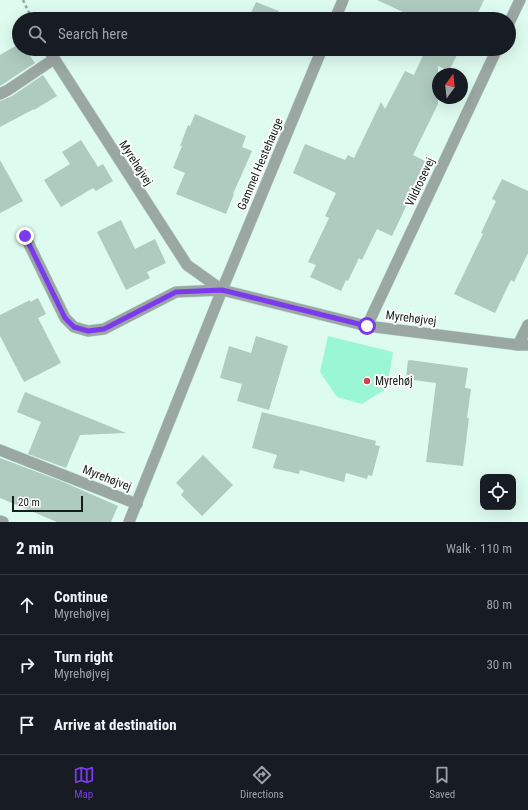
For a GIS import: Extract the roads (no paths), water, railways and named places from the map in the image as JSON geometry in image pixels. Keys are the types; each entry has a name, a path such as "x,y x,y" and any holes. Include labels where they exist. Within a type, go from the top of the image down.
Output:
{"street":[{"path":"338,12 343,0"},
{"path":"514,12 520,0"},
{"name":"Myrehøjvej","path":"0,94 8,90 49,56"},
{"name":"Myrehøjvej","path":"52,56 187,265 222,290"},
{"name":"Gammel Hestehauge","path":"222,290 319,56"},
{"name":"Vildrosevej","path":"367,326 494,56"},
{"name":"Myrehøjvej","path":"25,236 65,318 74,327 88,331 104,329 176,292 222,290 367,326 523,345"},
{"name":"Myrehøjvej","path":"129,522 222,290"},
{"path":"523,345 528,325"},
{"name":"Myrehøjvej","path":"0,450 137,504"}],"place":[{"name":"Myrehøj","path":"367,381"}]}
